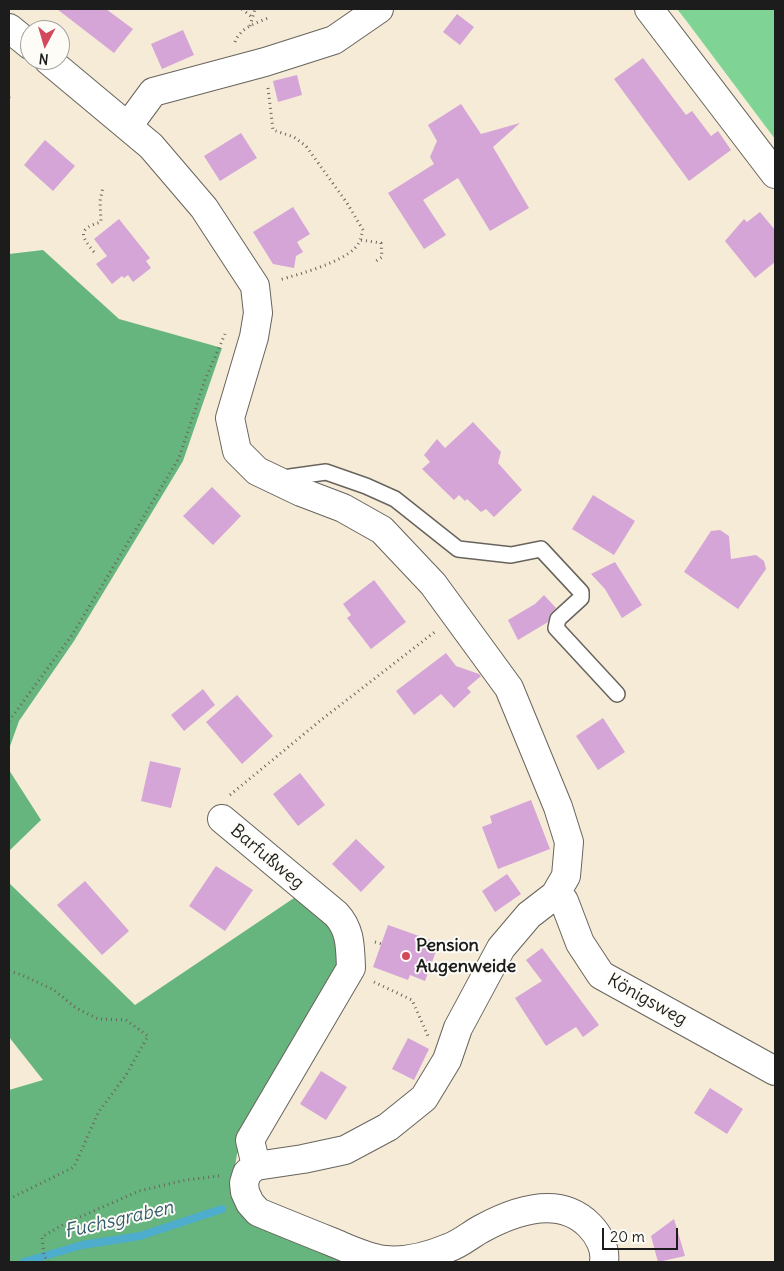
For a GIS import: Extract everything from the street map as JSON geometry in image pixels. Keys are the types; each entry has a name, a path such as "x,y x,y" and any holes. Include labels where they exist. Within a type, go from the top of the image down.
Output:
{"street":[{"path":"128,126 153,92 265,62 334,40 379,9"},
{"path":"649,9 775,174"},
{"path":"9,28 20,37"},
{"path":"60,70 151,146 204,208 255,286 258,313 254,337 230,418 237,451 256,471 286,486 343,508 382,530 433,584 509,688 558,807 569,842 566,876 555,895 529,915 500,948 458,1028 447,1060 424,1098 388,1126 345,1150 251,1169"},
{"name":"Barfußweg","path":"222,819 336,914 344,923 350,941 351,968 250,1140 251,1169 244,1183 245,1192 250,1203 258,1212 357,1252 385,1260 414,1260 450,1248 483,1228 525,1210 554,1208 567,1210 580,1216 597,1233 605,1255 604,1262"},
{"name":"Königsweg","path":"555,895 564,901 580,943 601,975 775,1071"}],"lane":[{"path":"286,486 290,478 326,472 366,486 395,499 458,549 511,555 541,549 580,592 581,598 558,619 556,628 617,694"}],"path":[{"path":"242,9 252,18"},
{"path":"250,26 255,9"},
{"path":"235,50 237,36 250,26 268,18"},
{"path":"265,62 273,130 294,137 306,146 347,203 363,230 361,240 354,249 325,265 276,282"},
{"path":"94,252 84,240 83,234 84,229 90,225 101,222 100,201 103,187"},
{"path":"361,240 381,243 382,257 376,262"},
{"path":"9,721 72,635 179,458 205,380 228,329"},
{"name":"Barfußweg","path":"222,819 226,798 321,720 456,616"},
{"path":"372,951 375,942"},
{"path":"9,971 54,990 76,1008 98,1019 126,1020 148,1036 126,1075 98,1113 74,1167 9,1199"},
{"path":"372,981 412,1000 433,1048 447,1060"},
{"path":"47,1262 44,1256 42,1237 64,1224 139,1191 186,1180 251,1169"}],"green space":[{"path":"677,9 775,9 775,139 685,19"},
{"path":"43,250 119,319 222,348 183,461 74,641 19,721 9,749 9,254"},
{"path":"9,770 41,820 9,851"},
{"path":"9,883 135,1005 294,898 317,906 336,931 343,970 237,1154 232,1185 348,1262 9,1262 9,1090 43,1080 9,1037"}],"building":[{"path":"57,9 106,9 133,29 114,53"},
{"path":"457,14 474,27 460,45 443,32"},
{"path":"183,30 194,55 162,69 151,44"},
{"path":"643,58 686,115 692,111 711,136 718,131 731,150 689,181 614,79"},
{"path":"297,75 302,95 278,102 273,81"},
{"path":"461,104 481,134 520,123 493,147 529,208 490,231 458,178 423,200 446,235 424,249 388,193 434,164 430,157 437,141 428,125"},
{"path":"241,133 257,158 220,181 204,156"},
{"path":"45,140 75,166 53,191 24,165"},
{"path":"293,207 310,234 297,242 303,252 296,256 294,268 273,264 253,232"},
{"path":"760,212 775,230 775,262 755,278 725,241 744,219 747,222"},
{"path":"119,219 150,258 146,261 151,268 133,282 128,275 124,278 122,276 112,284 96,264 107,256 94,239"},
{"path":"473,422 501,452 498,463 522,490 494,517 486,509 481,512 467,499 465,501 459,495 454,500 422,469 430,462 424,455 437,439 445,448"},
{"path":"212,487 241,516 213,545 183,516"},
{"path":"593,495 635,521 614,555 572,529"},
{"path":"720,530 729,536 731,559 756,555 764,561 766,569 738,609 684,572 711,531"},
{"path":"615,562 642,605 622,618 605,589 591,574"},
{"path":"374,580 406,622 371,649 347,618 351,615 343,604"},
{"path":"544,595 556,608 551,613 548,622 518,640 508,620 535,604"},
{"path":"446,653 456,666 481,676 467,688 471,692 454,708 441,694 414,715 396,691"},
{"path":"203,689 215,705 184,731 171,715"},
{"path":"237,695 273,736 242,764 206,722"},
{"path":"603,718 625,752 598,770 576,736"},
{"path":"150,761 181,768 171,808 141,801"},
{"path":"300,773 325,805 298,826 273,794"},
{"path":"531,800 550,849 498,869 482,827 492,823 490,816"},
{"path":"356,839 385,867 361,892 332,864"},
{"path":"216,866 253,890 225,931 189,906"},
{"path":"507,874 521,894 495,912 482,891"},
{"path":"85,881 129,931 102,955 57,905"},
{"name":"Pension Augenweide","path":"388,925 439,943 425,981 410,975 408,980 373,967"},
{"path":"542,948 599,1025 583,1037 576,1027 546,1046 515,998 542,981 526,960"},
{"path":"408,1038 429,1049 414,1080 392,1069"},
{"path":"321,1071 347,1087 326,1120 300,1104"},
{"path":"710,1088 743,1109 727,1134 694,1113"},
{"path":"674,1219 685,1256 658,1262 651,1236"}],"waterway":[{"name":"Fuchsgraben","path":"24,1262 82,1245 140,1236 222,1209"}],"place":[{"name":"Pension Augenweide","path":"406,956"}]}
